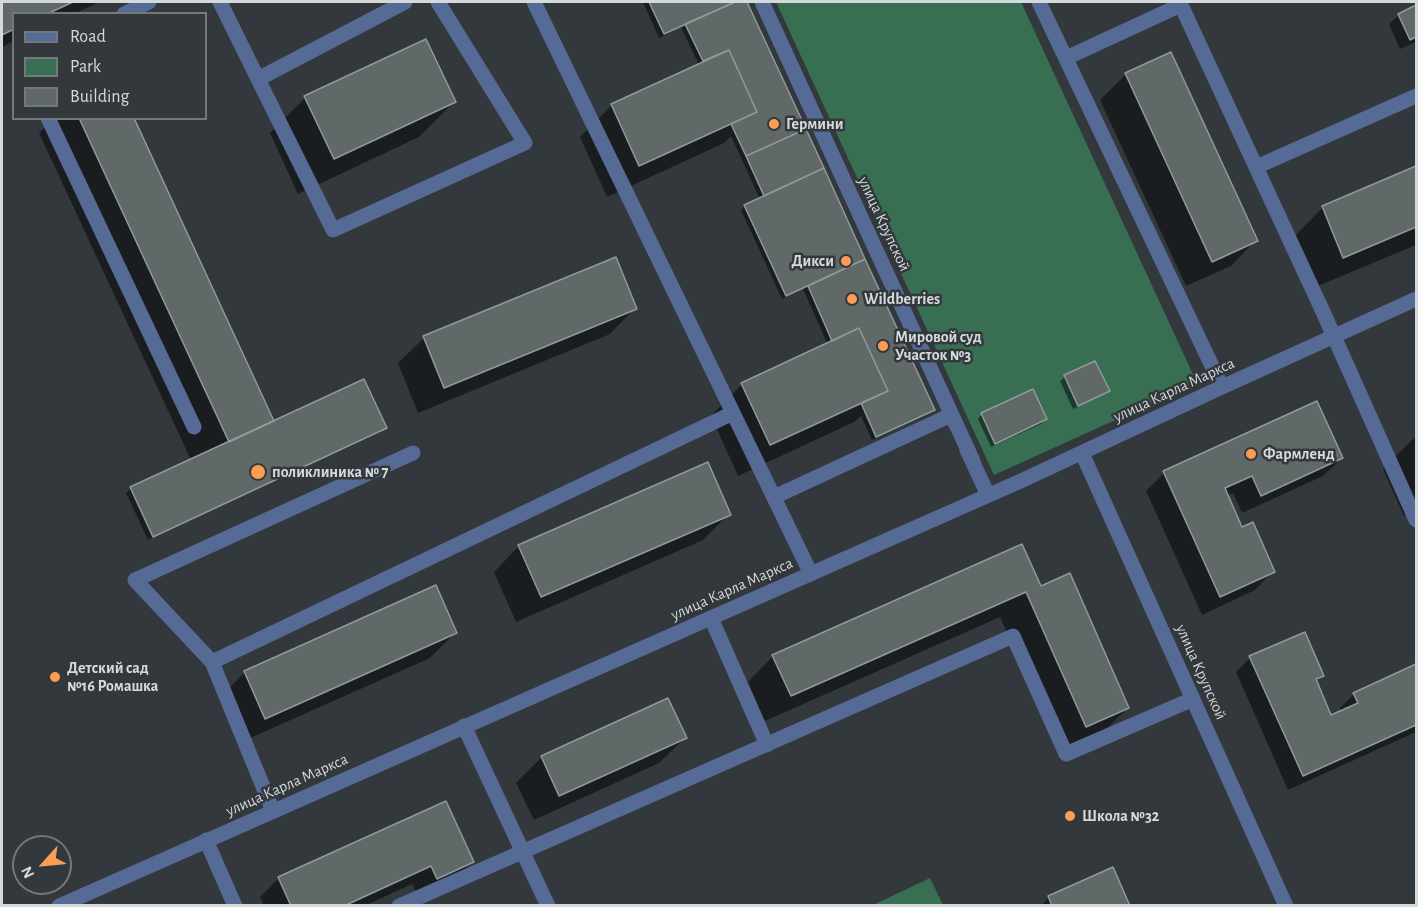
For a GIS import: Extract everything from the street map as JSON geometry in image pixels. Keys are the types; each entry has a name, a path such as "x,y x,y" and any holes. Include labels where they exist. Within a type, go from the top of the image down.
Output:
{"street":[{"path":"128,12 149,2"},
{"path":"220,2 333,230 525,143 438,2"},
{"path":"258,79 405,2"},
{"path":"534,2 811,574"},
{"name":"улица Крупской","path":"762,2 973,461"},
{"path":"1039,2 1222,387"},
{"path":"1066,58 1181,5 1416,520"},
{"path":"1256,167 1416,96"},
{"path":"49,120 194,427"},
{"name":"улица Карла Маркса","path":"58,906 1082,453 1416,299"},
{"path":"212,662 733,413"},
{"path":"774,497 951,414 988,495"},
{"path":"273,811 212,662 135,580 413,453"},
{"name":"улица Крупской","path":"1082,453 1286,906"},
{"path":"711,618 767,745"},
{"path":"399,906 1013,636 1066,754 1193,699"},
{"path":"464,726 548,906"},
{"path":"206,840 235,906"}],"green space":[{"path":"776,2 1021,2 1197,383 994,475"},
{"path":"930,878 943,905 873,905"}],"building":[{"path":"2,2 73,2 51,12 12,12 12,30 2,35"},
{"path":"649,2 735,2 664,34"},
{"path":"735,2 747,2 806,129 746,156 731,124 757,112 729,50 703,61 685,24"},
{"path":"1416,5 1416,37 1410,40 1398,14"},
{"path":"426,39 456,102 334,159 304,96"},
{"path":"729,50 757,112 639,166 611,104"},
{"path":"1171,52 1258,241 1212,262 1125,73"},
{"path":"80,120 135,120 274,421 229,442"},
{"path":"806,129 824,168 764,196 746,156"},
{"path":"1416,166 1416,227 1343,258 1322,206"},
{"path":"824,168 865,259 786,296 744,205"},
{"path":"616,257 637,309 444,388 423,336"},
{"path":"865,259 935,410 876,437 861,403 888,391 859,328 832,341 808,286"},
{"path":"859,328 888,391 770,445 741,383"},
{"path":"1095,361 1110,391 1078,406 1064,375"},
{"path":"364,379 387,428 153,537 130,487"},
{"path":"1033,389 1047,419 995,444 981,413"},
{"path":"1317,401 1343,458 1261,496 1252,476 1225,488 1242,527 1253,522 1275,572 1220,597 1163,471"},
{"path":"708,462 731,515 541,597 518,545"},
{"path":"1022,544 1041,586 1070,573 1129,708 1086,727 1026,592 791,696 772,655"},
{"path":"436,585 457,633 265,719 244,671"},
{"path":"1305,632 1324,676 1316,679 1331,715 1358,703 1353,693 1416,664 1416,725 1303,776 1249,656"},
{"path":"668,698 687,738 559,796 541,756"},
{"path":"446,801 474,862 437,879 431,866 344,906 291,906 278,877"},
{"path":"1113,867 1130,906 1052,906 1048,896"}],"place":[{"name":"Гермини","path":"774,124"},
{"name":"Дикси","path":"846,261"},
{"name":"Wildberries","path":"852,299"},
{"name":"Мировой суд Участок №3","path":"883,346"},
{"name":"Фармленд","path":"1251,454"},
{"name":"поликлиника № 7","path":"258,472"},
{"name":"Детский сад №16 Ромашка","path":"55,677"},
{"name":"Школа №32","path":"1070,816"}]}
